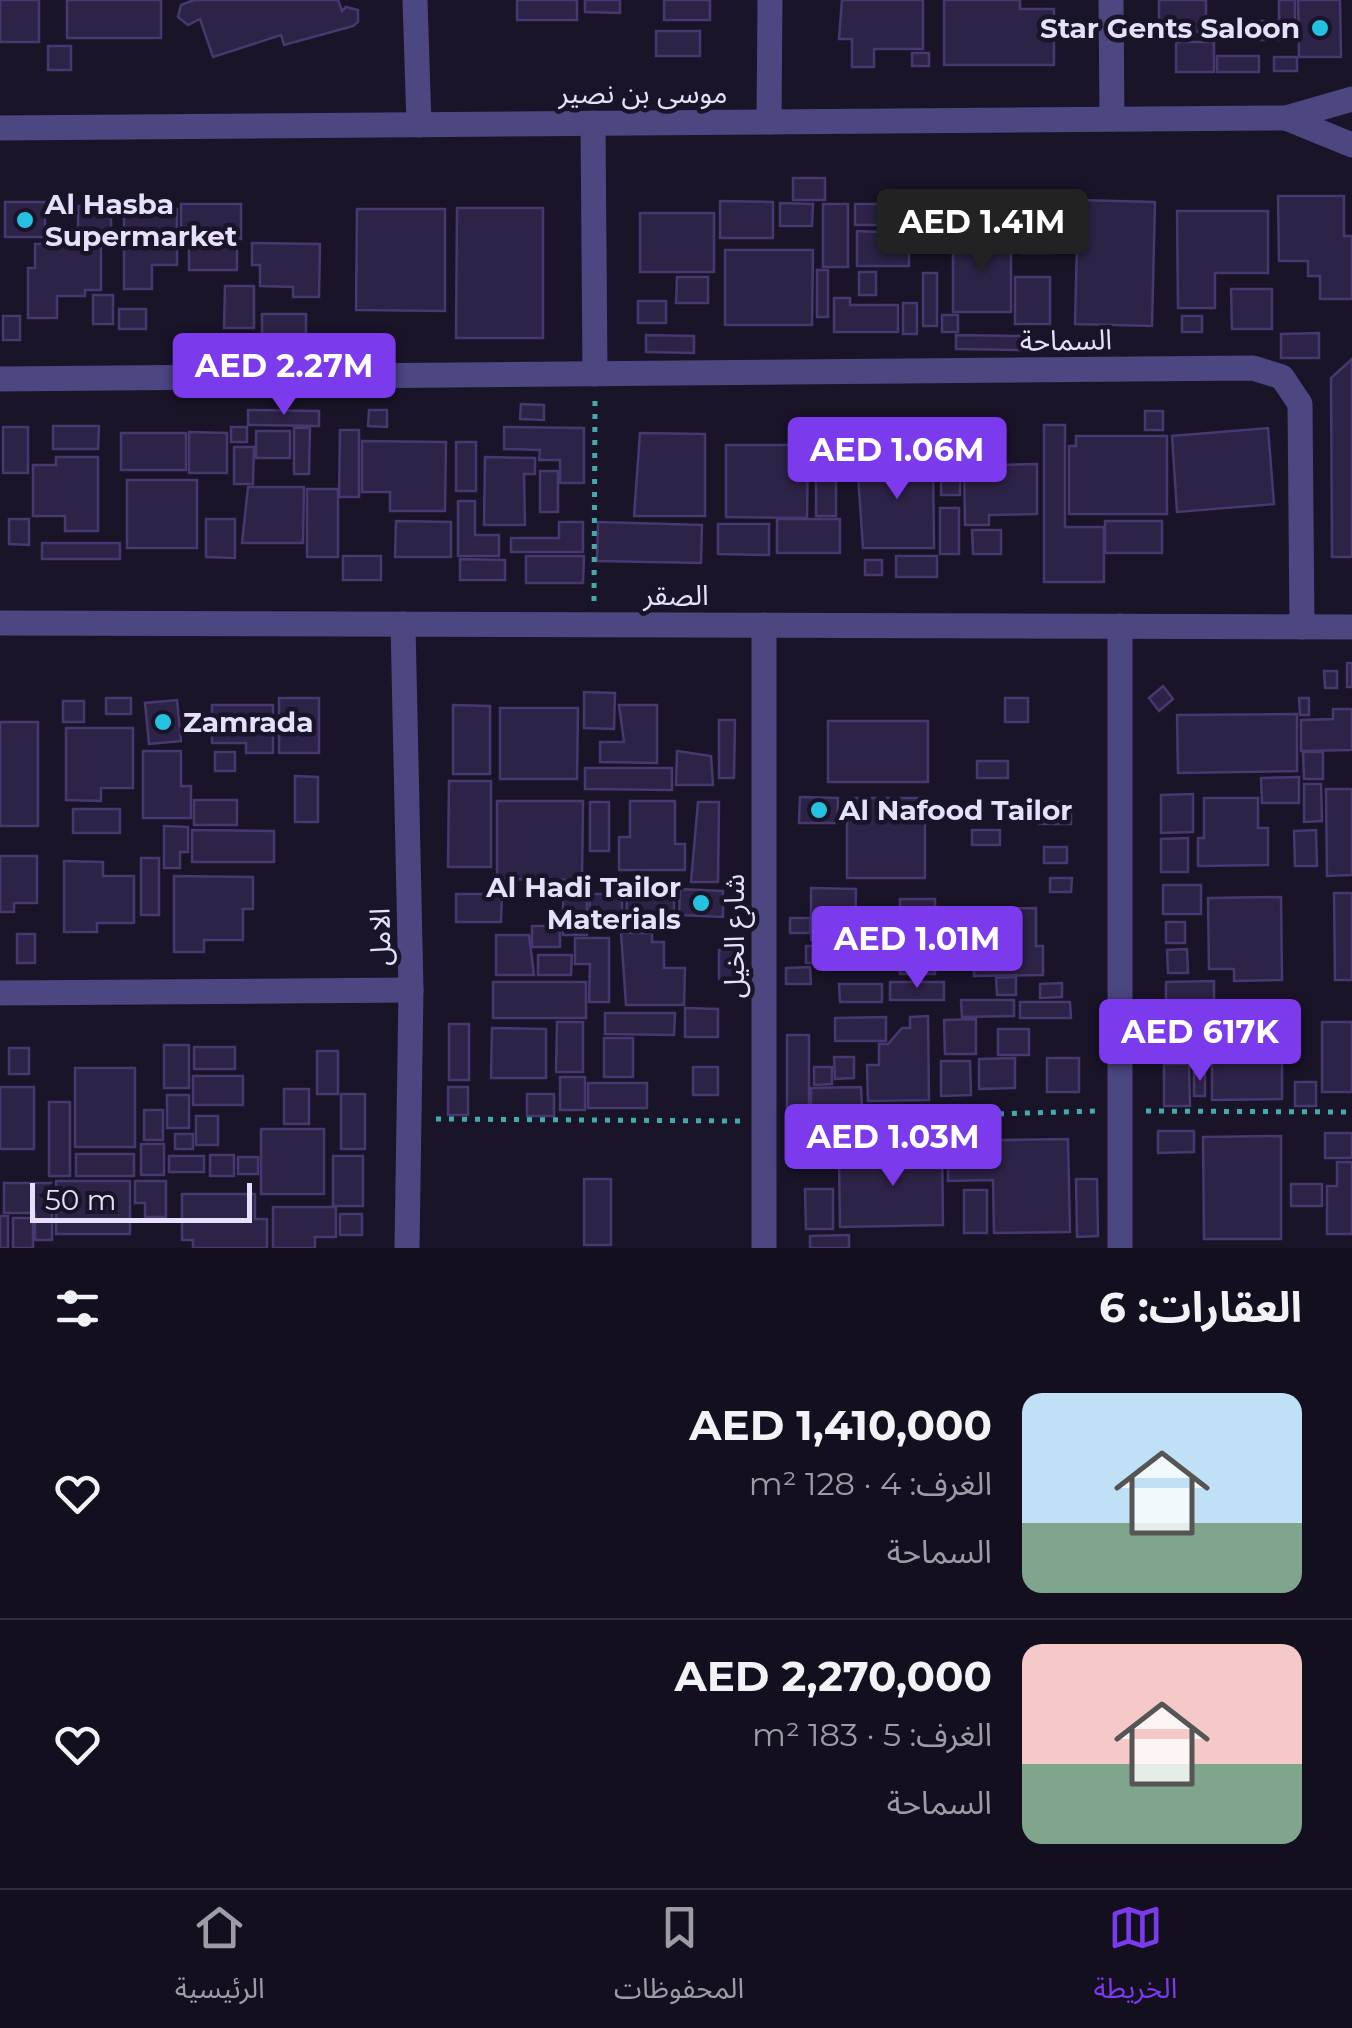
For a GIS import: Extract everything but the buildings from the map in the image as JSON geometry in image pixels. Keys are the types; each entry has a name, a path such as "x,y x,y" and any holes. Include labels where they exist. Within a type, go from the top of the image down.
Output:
{"street":[{"path":"416,0 419,125"},
{"path":"770,0 770,122"},
{"path":"1111,0 1112,119"},
{"name":"موسى بن نصير","path":"0,128 1286,118 1352,100"},
{"name":"موسى بن نصير","path":"1286,118 1352,145"},
{"path":"593,124 595,374"},
{"name":"السماحة","path":"0,379 1253,368 1282,378 1300,404 1302,626"},
{"name":"الصقر","path":"0,623 1352,627"},
{"name":"الامل","path":"403,624 410,990 407,1248"},
{"name":"شارع الخيل","path":"764,625 764,1248"},
{"path":"1120,626 1120,1248"},
{"path":"0,993 410,990"}],"path":[{"path":"594,624 595,374"},
{"path":"408,1119 764,1121 1120,1110 1352,1112"}],"place":[{"name":"Star Gents Saloon","path":"1320,28"},
{"name":"Al Hasba Supermarket","path":"25,220"},
{"name":"Zamrada","path":"163,722"},
{"name":"Al Nafood Tailor","path":"819,810"},
{"name":"Al Hadi Tailor Materials","path":"701,903"}]}
